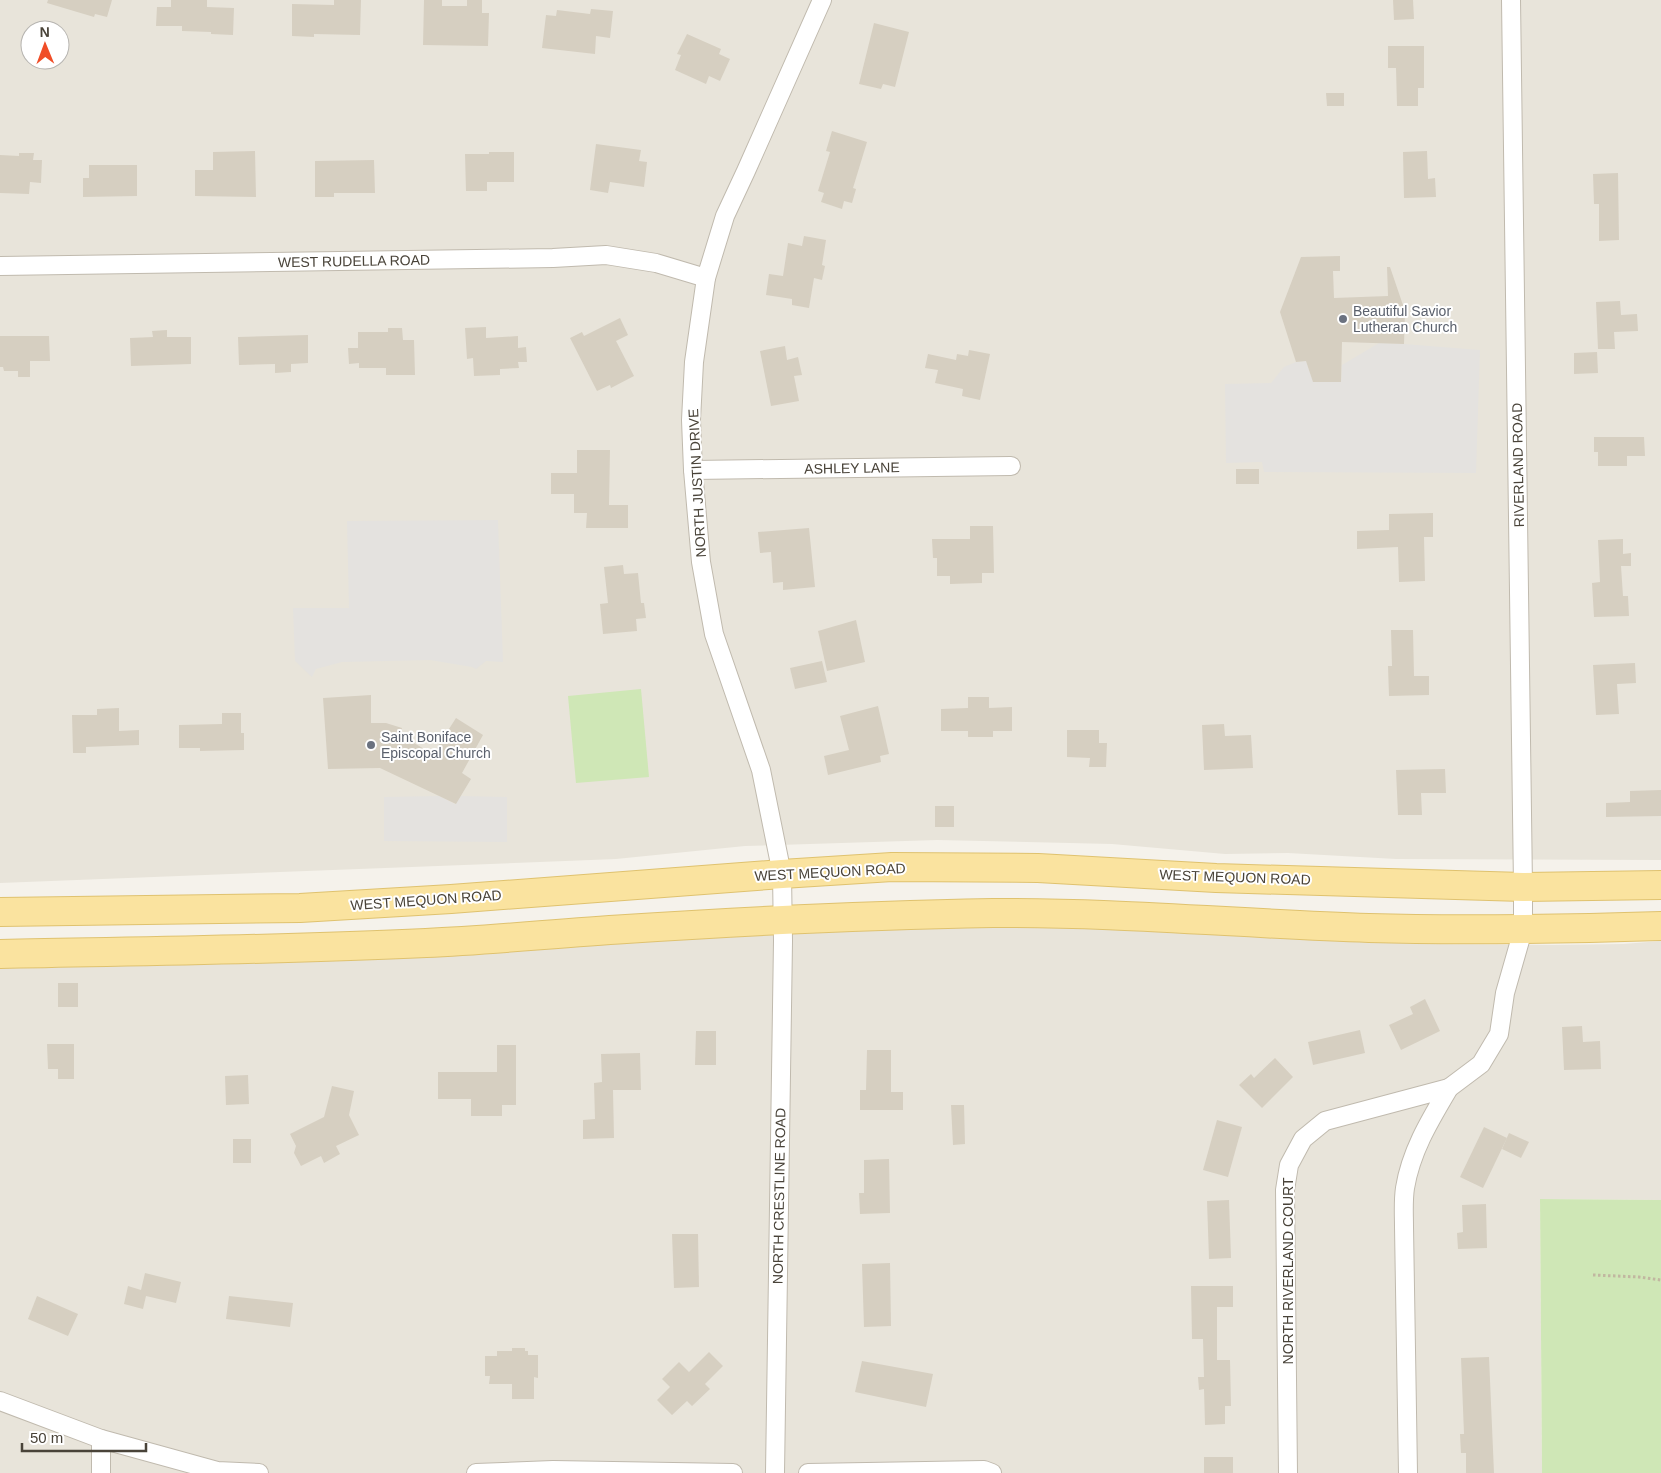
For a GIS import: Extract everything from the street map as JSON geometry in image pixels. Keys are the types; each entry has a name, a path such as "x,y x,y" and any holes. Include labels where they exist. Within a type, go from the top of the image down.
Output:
{"main road":[{"name":"WEST MEQUON ROAD","path":"0,912 300,908 892,867 1038,868 1216,878 1523,887 1661,885"},
{"path":"0,954 313,948 427,943 784,920 998,913 1118,915 1366,928 1522,930 1661,926"}],"street":[{"name":"NORTH JUSTIN DRIVE","path":"784,920 782,874 761,770 714,634 700,562 691,420 694,362 706,278 724,216 822,0"},
{"name":"RIVERLAND ROAD","path":"1511,0 1523,887 1522,930"},
{"name":"WEST RUDELLA ROAD","path":"0,266 543,258 606,255 656,263 706,278"},
{"name":"ASHLEY LANE","path":"693,470 1011,466"},
{"name":"NORTH CRESTLINE ROAD","path":"775,1473 784,920"},
{"name":"NORTH RIVERLAND COURT","path":"1288,1473 1285,1190 1289,1165 1303,1139 1326,1121 1449,1088 1481,1064 1499,1034 1505,993 1522,930"},
{"name":"NORTH RIVERLAND COURT","path":"1408,1473 1405,1189 1412,1159 1424,1132 1449,1088"},
{"path":"0,1401 101,1439 216,1471 259,1473"},
{"path":"101,1439 101,1473"},
{"path":"808,1473 984,1470 992,1473"},
{"path":"476,1473 733,1473"}],"path":[{"path":"1594,1275 1661,1280"}],"shaded area":[{"path":"0,0 1661,0 1661,860 1396,859 1288,853 1225,854 1112,844 937,840 745,846 616,859 0,883"},
{"path":"1379,343 1480,350 1476,473 1264,472 1262,462 1226,463 1225,384 1271,383 1284,367 1296,362 1306,361 1313,382 1341,382 1342,365"},
{"path":"498,520 503,662 486,661 476,669 430,660 342,662 316,669 312,677 295,661 293,608 349,608 347,521"},
{"path":"439,796 455,804 461,796 507,797 507,842 384,841 384,797"},
{"path":"1072,923 1333,937 1416,944 1554,945 1623,944 1661,941 1661,1200 1540,1199 1542,1473 0,1473 0,964"}],"green space":[{"path":"641,689 649,777 576,783 568,696"},
{"path":"1540,1199 1661,1200 1661,1473 1542,1473"}],"building":[{"path":"48,0 112,0 107,17 95,14 94,17 47,3"},
{"path":"171,0 207,0 207,7 234,8 233,35 182,31 182,26 156,26 157,7 171,7"},
{"path":"334,0 361,0 360,35 314,34 314,37 292,36 292,4 334,5"},
{"path":"424,0 442,0 442,6 467,6 467,0 482,0 482,13 489,13 488,46 423,45"},
{"path":"1393,0 1413,0 1414,19 1394,20"},
{"path":"591,9 613,11 610,38 596,36 595,54 542,48 546,15 556,16 557,10 590,14"},
{"path":"874,23 909,32 895,87 883,84 881,89 859,84"},
{"path":"687,34 721,49 719,54 730,59 720,81 709,76 706,84 675,70 681,55 677,54"},
{"path":"1388,46 1424,46 1424,88 1418,88 1418,106 1397,106 1396,68 1388,68"},
{"path":"1326,93 1344,93 1344,106 1327,106"},
{"path":"832,131 867,142 853,188 856,189 852,203 844,201 842,209 821,202 824,193 818,191 830,152 826,151"},
{"path":"596,144 641,150 639,161 647,162 644,187 610,182 608,193 590,190"},
{"path":"255,151 256,197 195,196 195,170 213,170 213,152"},
{"path":"1427,151 1428,179 1435,178 1436,197 1404,198 1403,152"},
{"path":"489,152 514,152 514,182 487,182 487,191 466,191 465,154 489,154"},
{"path":"19,153 34,153 33,160 42,160 41,183 30,182 29,194 0,193 0,155 19,156"},
{"path":"374,160 375,193 334,193 334,197 315,197 315,161"},
{"path":"89,165 137,165 137,196 83,197 83,178 89,178"},
{"path":"1618,173 1619,240 1599,241 1599,204 1594,204 1593,174"},
{"path":"804,236 826,240 822,265 825,266 822,280 814,278 809,308 792,305 792,299 766,295 769,274 783,276 788,243 802,246"},
{"name":"Beautiful Savior Lutheran Church","path":"1340,256 1340,271 1333,271 1334,298 1388,296 1387,267 1390,267 1405,311 1404,344 1342,342 1341,382 1313,382 1306,361 1296,362 1280,312 1301,257"},
{"path":"1620,301 1621,315 1637,314 1638,331 1614,332 1615,349 1598,349 1596,302"},
{"path":"620,318 628,335 616,341 634,376 611,388 610,385 597,391 570,338 582,332 584,336"},
{"path":"486,327 486,338 518,336 518,348 526,347 527,362 518,362 519,368 500,369 500,375 474,376 473,358 467,359 465,328"},
{"path":"388,328 402,328 403,340 414,340 415,375 386,375 386,368 359,368 359,363 349,364 348,348 358,348 358,332 388,332"},
{"path":"167,330 167,337 191,337 191,364 131,366 130,338 153,337 152,331"},
{"path":"308,335 308,363 291,364 291,372 275,373 275,364 239,365 238,337"},
{"path":"0,336 49,336 50,361 30,361 30,377 18,377 18,371 4,371 3,367 0,367"},
{"path":"785,346 787,360 798,357 802,375 794,376 799,401 771,406 760,351"},
{"path":"969,350 990,354 980,400 962,396 963,389 935,383 938,370 925,368 928,354 956,360 957,354 968,356"},
{"path":"1597,352 1598,373 1574,374 1574,353"},
{"path":"1594,437 1644,437 1645,456 1627,456 1627,466 1598,466 1598,452 1594,452"},
{"path":"577,450 610,450 609,505 628,505 628,528 586,528 587,513 574,513 574,494 551,494 551,473 577,473"},
{"path":"1236,469 1259,469 1259,484 1236,484"},
{"path":"1433,513 1433,537 1424,537 1425,581 1399,582 1398,547 1357,549 1357,531 1389,530 1389,514"},
{"path":"970,526 993,526 994,573 982,573 982,583 950,584 950,576 937,576 937,558 933,558 932,539 970,539"},
{"path":"809,528 815,587 783,590 783,582 773,583 771,552 760,553 758,532"},
{"path":"1623,539 1623,554 1631,553 1631,566 1621,566 1623,596 1628,596 1629,616 1594,617 1592,583 1600,582 1598,540"},
{"path":"623,565 624,574 638,573 641,603 644,603 646,618 636,619 637,631 603,634 600,604 608,603 604,567"},
{"path":"856,620 865,662 827,671 818,631"},
{"path":"1391,630 1413,630 1414,676 1429,676 1429,695 1389,696 1388,666 1392,666"},
{"path":"822,661 827,682 795,689 790,668"},
{"path":"1635,663 1636,683 1617,684 1619,714 1596,715 1593,665"},
{"name":"Saint Boniface Episcopal Church","path":"371,695 371,723 386,723 402,728 400,735 433,754 456,718 483,735 462,773 471,779 456,804 380,768 328,769 323,698"},
{"path":"968,697 989,697 989,708 1012,707 1012,731 993,731 993,737 968,737 968,731 941,731 941,709 968,708"},
{"path":"878,706 889,754 880,756 881,762 828,775 824,756 849,750 840,716"},
{"path":"119,708 119,731 139,730 139,745 86,747 86,753 73,753 72,715 97,715 97,709"},
{"path":"222,713 241,713 241,733 244,733 244,750 200,751 200,748 179,748 179,725 222,724"},
{"path":"1224,724 1225,736 1251,735 1253,768 1204,770 1202,725"},
{"path":"1067,730 1099,730 1099,743 1107,743 1106,767 1089,767 1090,758 1067,757"},
{"path":"1445,769 1446,793 1421,793 1422,815 1398,815 1396,770"},
{"path":"1661,790 1661,816 1606,817 1606,803 1630,802 1630,791"},
{"path":"935,806 954,806 954,827 935,827"},
{"path":"58,983 78,983 78,1007 58,1007"},
{"path":"1425,999 1440,1031 1401,1050 1389,1025 1413,1014 1410,1007"},
{"path":"1582,1026 1583,1042 1600,1041 1601,1069 1564,1070 1562,1027"},
{"path":"1360,1030 1365,1053 1313,1065 1308,1042"},
{"path":"696,1031 716,1031 716,1065 695,1065"},
{"path":"47,1044 74,1044 74,1079 58,1079 58,1069 48,1069"},
{"path":"497,1045 516,1045 516,1105 502,1105 502,1116 471,1116 471,1099 438,1099 438,1072 497,1072"},
{"path":"867,1050 891,1050 891,1092 903,1092 903,1110 860,1110 860,1090 866,1090"},
{"path":"640,1053 641,1090 613,1090 614,1138 583,1139 583,1120 595,1119 594,1083 602,1082 601,1054"},
{"path":"1275,1058 1293,1077 1262,1108 1239,1085 1251,1074 1254,1078"},
{"path":"248,1075 249,1104 226,1105 225,1076"},
{"path":"332,1086 354,1091 349,1115 359,1135 336,1146 340,1154 324,1163 321,1156 301,1166 294,1153 296,1146 290,1134 324,1117"},
{"path":"951,1105 964,1105 965,1144 953,1145"},
{"path":"1217,1120 1242,1127 1228,1177 1203,1170"},
{"path":"1484,1127 1507,1138 1483,1188 1460,1177"},
{"path":"1509,1133 1529,1142 1521,1158 1502,1149"},
{"path":"233,1139 251,1139 251,1163 233,1163"},
{"path":"889,1159 890,1213 860,1214 859,1193 864,1193 864,1160"},
{"path":"1229,1200 1231,1258 1209,1259 1207,1201"},
{"path":"1486,1204 1487,1248 1458,1249 1457,1233 1463,1232 1462,1205"},
{"path":"672,1234 698,1234 699,1287 674,1288"},
{"path":"890,1263 891,1326 864,1327 862,1264"},
{"path":"145,1273 181,1282 176,1303 146,1296 143,1309 124,1304 128,1286 141,1290"},
{"path":"1191,1286 1233,1286 1233,1307 1217,1307 1217,1360 1230,1360 1231,1406 1225,1406 1225,1424 1205,1425 1204,1389 1199,1390 1198,1377 1204,1377 1203,1339 1192,1339"},
{"path":"37,1296 78,1314 68,1336 28,1319"},
{"path":"229,1296 293,1303 290,1327 226,1319"},
{"path":"512,1348 525,1348 525,1351 528,1351 528,1355 538,1355 538,1378 534,1377 534,1399 512,1399 512,1384 489,1384 490,1376 485,1376 485,1356 497,1356 497,1351 512,1351"},
{"path":"709,1352 723,1366 705,1384 710,1389 692,1406 687,1401 672,1415 657,1400 670,1387 662,1379 679,1362 689,1372"},
{"path":"1489,1357 1494,1473 1466,1473 1466,1453 1461,1453 1460,1434 1464,1434 1461,1358"},
{"path":"862,1361 933,1374 926,1407 855,1392"},
{"path":"1204,1457 1233,1457 1233,1473 1204,1473"}],"place":[{"name":"Beautiful Savior Lutheran Church","path":"1343,319"},
{"name":"Saint Boniface Episcopal Church","path":"371,745"}]}
